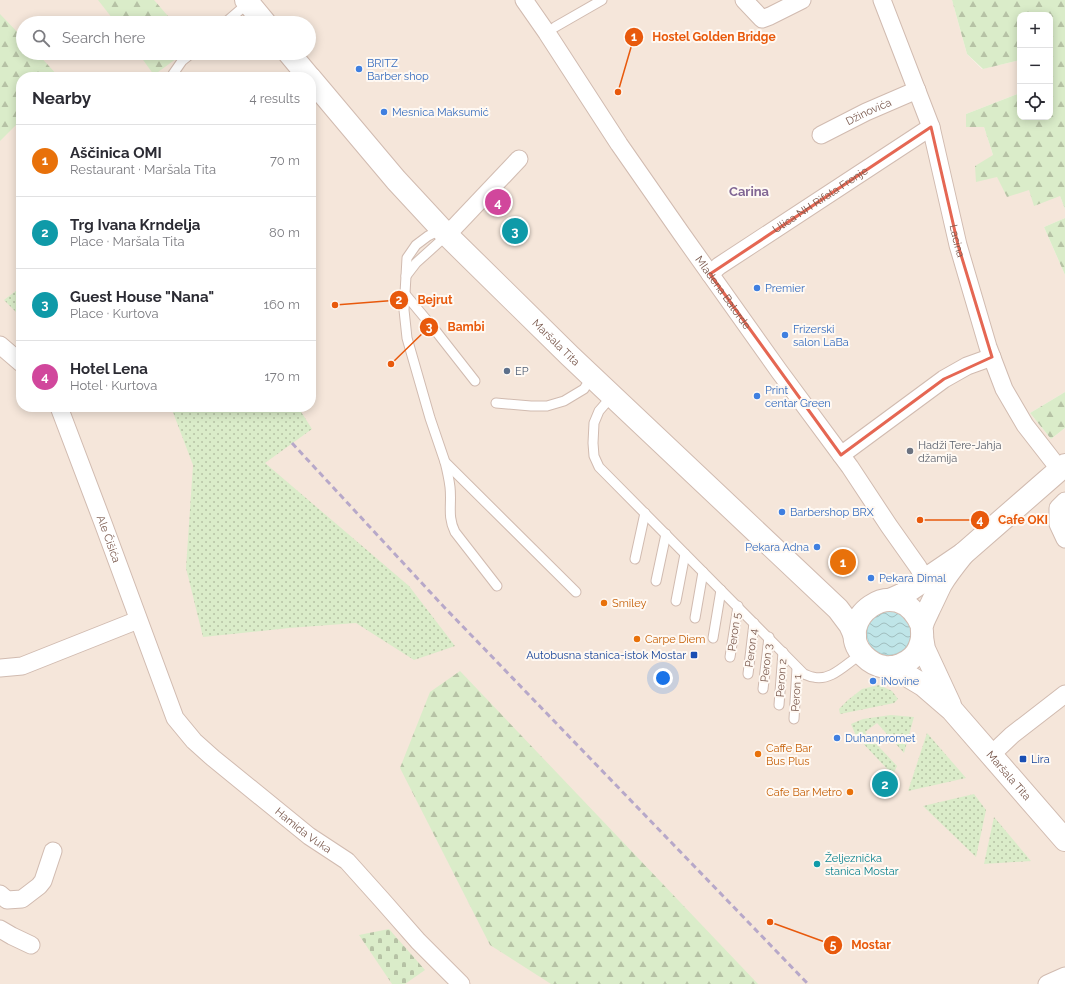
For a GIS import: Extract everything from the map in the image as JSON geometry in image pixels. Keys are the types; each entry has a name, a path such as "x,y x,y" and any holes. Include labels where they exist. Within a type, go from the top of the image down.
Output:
{"street":[{"name":"Mladena Balorde","path":"524,0 619,144 779,371 841,455 918,566 922,574 920,584"},
{"path":"744,0 762,19 802,0"},
{"name":"Lacina","path":"882,0 931,127 958,245 992,356 1004,389 1026,425 1062,468"},
{"path":"247,1 259,16"},
{"path":"296,60 305,72"},
{"name":"Maršala Tita","path":"316,86 396,180 444,232 612,396 838,609 850,625 859,645"},
{"name":"Džinovića","path":"821,136 866,112 917,90"},
{"name":"Ulica NH Rifata Frenje","path":"710,274 931,127"},
{"path":"444,232 519,159"},
{"path":"0,345 16,359"},
{"path":"841,455 944,379 967,366 992,356"},
{"name":"Ale Čišića","path":"60,412 157,671"},
{"path":"963,554 941,584 922,632 919,648 913,657 904,664 893,667 876,665 868,660 859,645 856,624 861,615 869,607 879,602 901,596 963,554 1062,468"},
{"path":"1065,501 1058,508 1058,524 1065,539"},
{"name":"Maršala Tita","path":"817,589 845,602 869,607"},
{"path":"890,600 901,602 910,608 917,616 922,632"},
{"path":"0,668 22,666 138,620"},
{"name":"Maršala Tita","path":"922,632 924,649 952,710"},
{"name":"Maršala Tita","path":"893,667 923,685 952,710 1065,840"},
{"name":"Hamida Vuka","path":"157,671 175,718 194,741 309,836 347,861 418,942 461,984"},
{"path":"991,755 1012,736 1065,694"},
{"path":"0,894 7,900 22,899 39,886 43,880 53,851"},
{"path":"0,929 31,945"},
{"path":"1047,984 1065,976"}],"lane":[{"path":"547,33 554,27 602,0"},
{"path":"233,16 247,1"},
{"path":"174,72 183,60"},
{"path":"444,232 428,236 416,245 407,258 404,310 407,338 430,418 445,462 450,488 451,524 455,532 497,586"},
{"path":"406,276 444,232"},
{"path":"405,294 475,381"},
{"path":"496,403 547,406 564,401 584,389 592,376"},
{"path":"612,396 599,412 594,423 594,456 599,467 738,606 797,668 804,674 814,678 827,677 835,672 859,645"},
{"path":"445,462 576,592"},
{"path":"635,559 645,513"},
{"path":"656,581 666,534"},
{"path":"676,601 686,554"},
{"path":"695,618 703,572"},
{"path":"713,638 722,590"},
{"name":"Peron 5","path":"730,657 738,606"},
{"name":"Peron 4","path":"748,674 754,623"},
{"name":"Peron 3","path":"763,689 768,637"},
{"name":"Peron 2","path":"779,705 783,652"},
{"name":"Peron 1","path":"794,719 797,668"}],"highlighted area":[{"path":"931,127 958,245 992,357 944,379 841,455 710,274"}],"shaded area":[{"path":"0,0 952,0 967,54 982,69 1017,61 1017,94 966,114 966,127 984,127 993,155 997,177 1029,190 1060,196 1065,209 1065,218 1044,227 1065,275 1065,392 1030,413 1051,439 1065,428 1065,984 0,984"}],"green space":[{"path":"98,0 154,0 168,16 111,16"},
{"path":"952,0 1065,0 1065,209 1060,196 1034,206 1029,190 1007,197 997,177 976,182 975,166 993,155 984,127 966,127 966,114 1017,94 1017,120 1053,120 1053,12 1017,12 1017,61 983,69 967,54"},
{"path":"0,14 16,31 16,60 43,60 54,72 16,72 16,125 0,141"},
{"path":"143,60 174,60 158,72 152,72"},
{"path":"1065,218 1065,275 1044,227"},
{"path":"16,291 16,312 4,300"},
{"path":"1065,392 1065,428 1051,439 1030,413"},
{"path":"173,412 301,412 312,429 265,463 409,586 455,646 414,660 356,623 203,637 186,568 193,465"},
{"path":"460,671 758,984 551,984 490,945 400,768 430,692"},
{"path":"879,685 892,691 898,699 894,703 840,714 839,709 862,689"},
{"path":"891,715 914,717 904,753 877,723 865,732 897,766 893,775 856,736 851,724 863,719"},
{"path":"927,733 966,778 908,791"},
{"path":"974,794 986,810 976,857 923,806"},
{"path":"994,817 1031,861 984,864"},
{"path":"389,929 425,970 405,984 392,984 359,935"}],"water":[{"path":"889,611 901,615 907,621 911,633 907,645 901,651 889,655 877,651 871,645 867,633 871,621 877,615"}],"railway":[{"path":"292,443 444,607 808,984"}],"place":[{"name":"BRITZ Barber shop","path":"359,69"},
{"name":"Hostel Golden Bridge","path":"618,92"},
{"name":"Mesnica Maksumić","path":"384,112"},
{"name":"Hotel Lena","path":"498,202"},
{"name":"Guest House \"Nana\"","path":"515,231"},
{"name":"Premier","path":"757,288"},
{"name":"Bejrut","path":"335,305"},
{"name":"Frizerski salon LaBa","path":"785,335"},
{"name":"Bambi","path":"391,364"},
{"name":"EP","path":"507,371"},
{"name":"Print centar Green","path":"757,396"},
{"name":"Hadži Tere-Jahja džamija","path":"910,451"},
{"name":"Barbershop BRX","path":"782,512"},
{"name":"Cafe OKI","path":"920,520"},
{"name":"Pekara Adna","path":"817,547"},
{"name":"Aščinica OMI","path":"843,562"},
{"name":"Pekara Dimal","path":"871,578"},
{"name":"Smiley","path":"604,603"},
{"name":"Carpe Diem","path":"637,639"},
{"name":"Autobusna stanica-istok Mostar","path":"694,655"},
{"name":"iNovine","path":"873,681"},
{"name":"Duhanpromet","path":"837,738"},
{"name":"Caffe Bar Bus Plus","path":"758,754"},
{"name":"Lira","path":"1023,759"},
{"name":"Trg Ivana Krndelja","path":"885,784"},
{"name":"Cafe Bar Metro","path":"850,792"},
{"name":"Željeznička stanica Mostar","path":"817,864"},
{"name":"Mostar","path":"770,922"}],"district":[{"name":"Carina","path":"749,191"}]}
